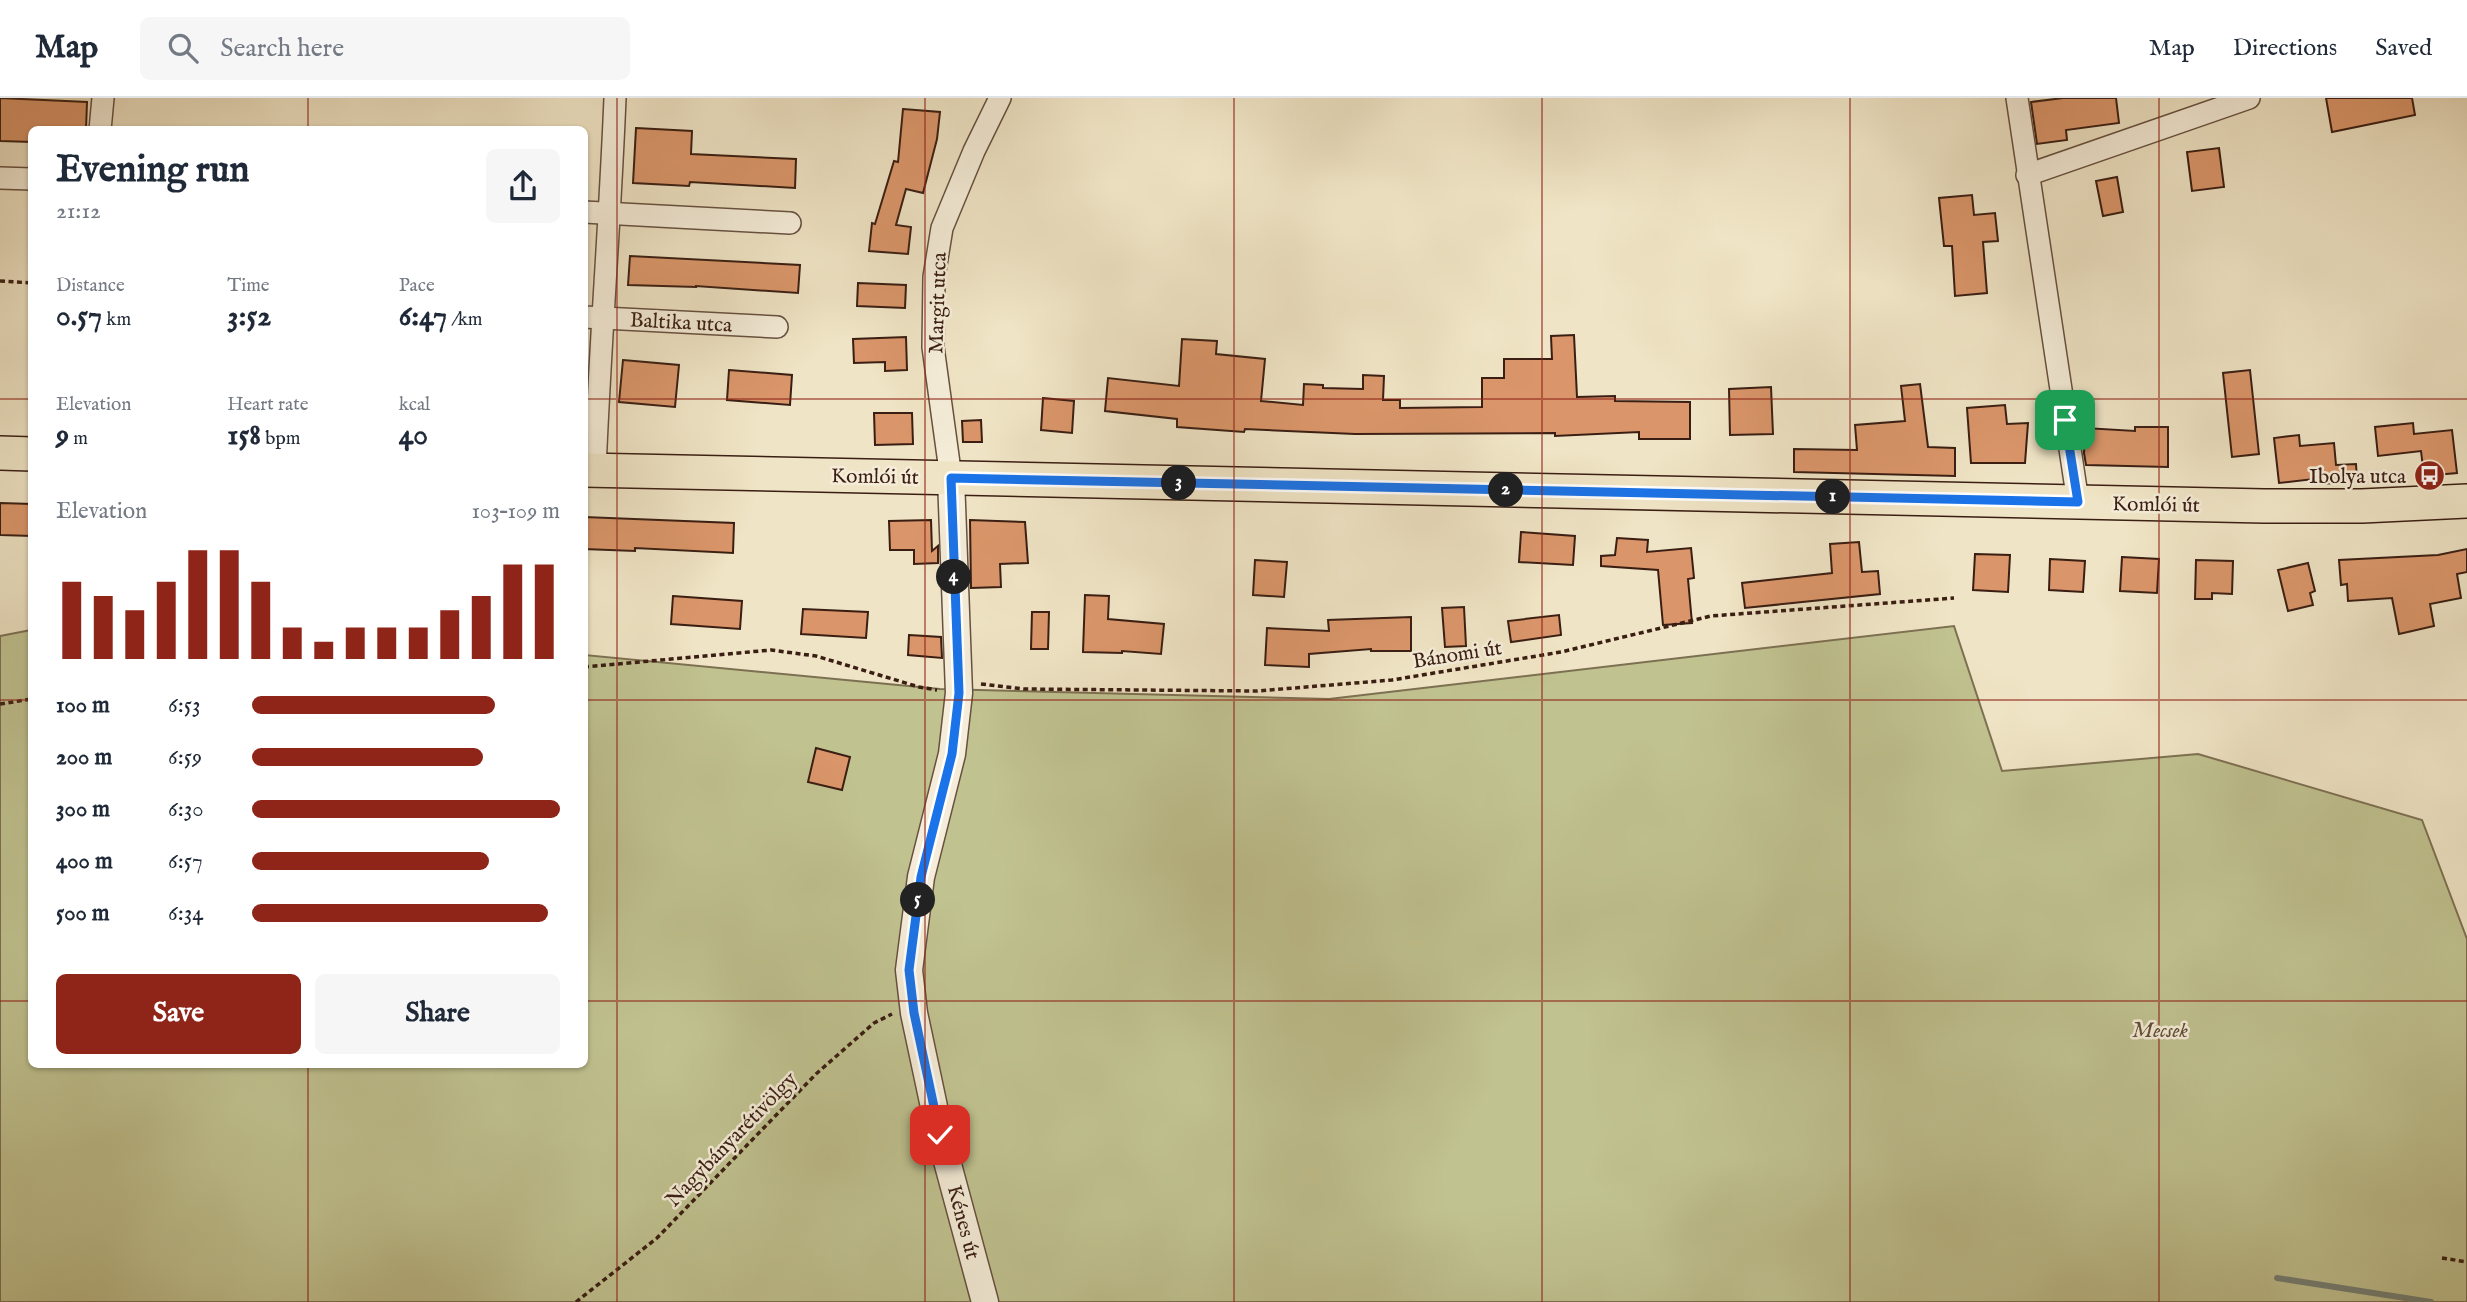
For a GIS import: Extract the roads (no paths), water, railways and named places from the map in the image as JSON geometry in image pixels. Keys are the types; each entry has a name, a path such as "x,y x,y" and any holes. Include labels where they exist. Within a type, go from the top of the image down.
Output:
{"main road":[{"path":"0,453 28,454"},
{"name":"Komlói út","path":"590,470 2078,502 2338,506 2467,501"}],"street":[{"path":"100,126 103,98"},
{"path":"590,470 593,317 610,214 615,98"},
{"name":"Margit utca","path":"951,478 933,347 934,277 942,228 974,151 1000,98"},
{"path":"2017,98 2078,502"},
{"path":"2027,175 2249,98"},
{"path":"0,178 28,179"},
{"path":"588,212 790,223"},
{"name":"Baltika utca","path":"593,317 777,327"},
{"name":"Kénes út","path":"951,478 959,688 952,754 921,877 909,970 913,1004 940,1135 985,1302"}],"waterway":[{"path":"2277,1278 2431,1302"}],"place":[{"name":"Ibolya utca","path":"2429,476"}],"park label":[{"name":"Mecsek","path":"2160,1030"}]}
